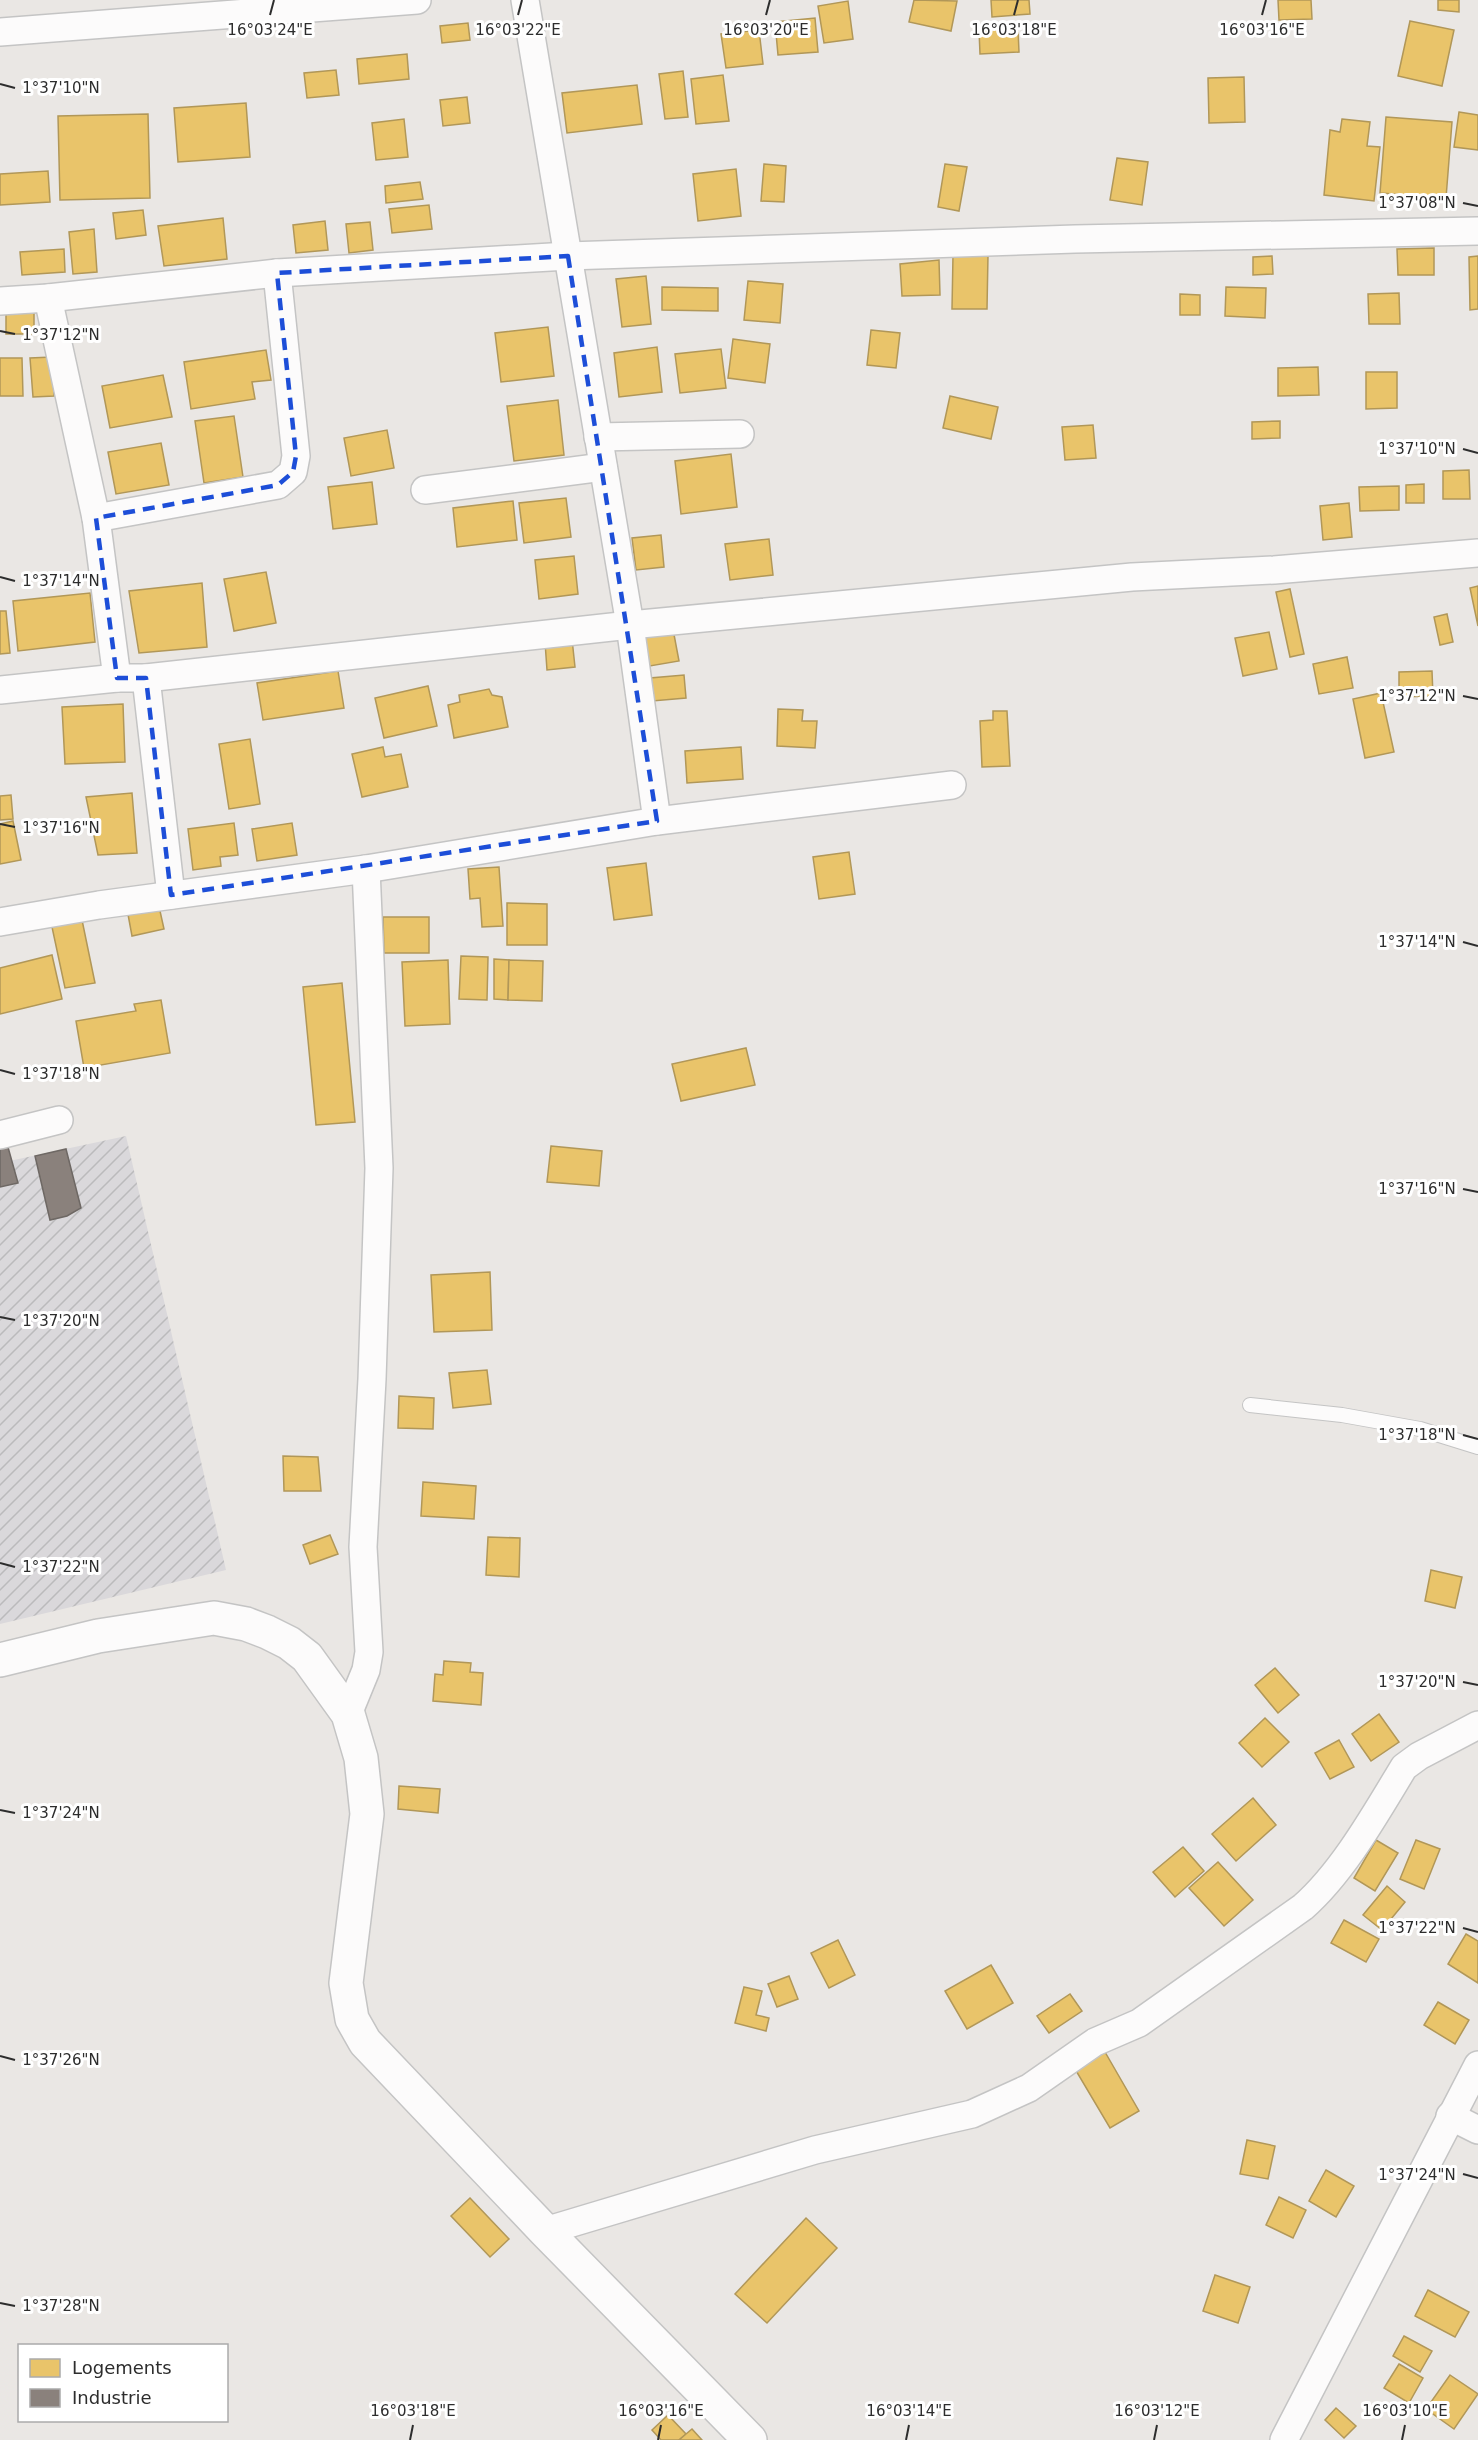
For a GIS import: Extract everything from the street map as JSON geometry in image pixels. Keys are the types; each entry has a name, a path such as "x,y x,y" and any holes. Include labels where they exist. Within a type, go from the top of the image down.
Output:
{"street":[{"path":"0,32 417,0"},
{"path":"525,0 630,625 657,821"},
{"path":"0,301 48,298 277,273 568,256 1075,238 1478,231"},
{"path":"96,518 278,485 293,472 296,456 277,273"},
{"path":"48,298 96,518 117,678"},
{"path":"598,437 740,435"},
{"path":"425,490 603,467"},
{"path":"0,690 117,678 146,678 630,625 1132,578 1274,570 1478,553"},
{"path":"146,678 171,896"},
{"path":"0,922 366,869 657,821 952,784"},
{"path":"348,1714 366,1670 369,1652 363,1547 372,1378 379,1168 366,869"},
{"path":"0,1135 59,1120"},
{"path":"0,1660 98,1636 214,1618 246,1624 289,1643 307,1656 348,1714 361,1758 367,1814 346,1983 352,2019 365,2042 545,2231 750,2440"},
{"path":"545,2231 815,2150 972,2114 1029,2088 1095,2042 1139,2023 1303,1907 1319,1893 1334,1874 1404,1767 1419,1756 1478,1725"},
{"path":"1284,2440 1478,2065"},
{"path":"1450,2116 1478,2130"}],"lane":[{"path":"1250,1405 1342,1415 1420,1429 1478,1447"}],"highlighted area":[{"path":"568,256 657,821 171,895 146,678 117,678 96,518 278,485 293,472 296,456 277,273"}],"shaded area":[{"path":"126,1136 226,1570 0,1624 0,1163"}],"building: Logements":[{"path":"914,0 957,1 951,31 909,22"},
{"path":"991,0 1029,0 1030,14 992,17"},
{"path":"1278,0 1311,0 1312,19 1279,20"},
{"path":"1438,0 1459,0 1459,12 1438,10"},
{"path":"848,1 853,39 824,43 818,6"},
{"path":"815,18 818,52 778,55 775,22"},
{"path":"1410,21 1454,30 1442,86 1398,76"},
{"path":"468,23 470,40 442,43 440,26"},
{"path":"1018,29 1019,52 980,54 979,30"},
{"path":"759,30 763,64 726,68 721,34"},
{"path":"407,54 409,79 359,84 357,59"},
{"path":"336,70 339,95 307,98 304,73"},
{"path":"683,71 688,117 665,119 659,74"},
{"path":"723,75 729,121 696,124 691,79"},
{"path":"1244,77 1245,122 1209,123 1208,78"},
{"path":"637,85 642,124 567,133 562,93"},
{"path":"467,97 470,123 443,126 440,100"},
{"path":"246,103 250,157 178,162 174,108"},
{"path":"1459,112 1478,115 1478,150 1454,147"},
{"path":"148,114 150,198 60,200 58,116"},
{"path":"1386,117 1452,122 1446,198 1380,193"},
{"path":"404,119 408,157 376,160 372,123"},
{"path":"1342,119 1370,122 1367,146 1380,147 1374,201 1324,195 1330,130 1340,132"},
{"path":"1117,158 1148,162 1142,205 1110,200"},
{"path":"764,164 786,166 784,202 761,201"},
{"path":"945,164 967,167 959,211 938,207"},
{"path":"736,169 741,216 698,221 693,174"},
{"path":"48,171 50,202 0,205 0,174"},
{"path":"420,182 423,199 386,203 385,186"},
{"path":"429,205 432,229 392,233 389,209"},
{"path":"143,210 146,235 116,239 113,213"},
{"path":"223,218 227,259 164,266 158,226"},
{"path":"325,221 328,250 296,253 293,225"},
{"path":"370,222 373,250 349,253 346,224"},
{"path":"94,229 97,272 73,274 69,232"},
{"path":"1434,248 1434,275 1398,275 1397,249"},
{"path":"64,249 65,272 22,275 20,252"},
{"path":"953,255 988,255 987,309 952,309"},
{"path":"1272,256 1273,274 1253,275 1253,257"},
{"path":"1478,256 1478,309 1470,310 1469,257"},
{"path":"939,260 940,295 902,296 900,264"},
{"path":"646,276 651,324 622,327 616,279"},
{"path":"748,281 783,284 780,323 744,320"},
{"path":"662,287 718,288 718,311 662,310"},
{"path":"1226,287 1266,288 1265,318 1225,316"},
{"path":"1399,293 1400,324 1369,324 1368,294"},
{"path":"1180,294 1200,295 1200,315 1180,315"},
{"path":"6,313 34,313 34,334 6,334"},
{"path":"548,327 554,376 501,382 495,333"},
{"path":"871,330 900,333 896,368 867,365"},
{"path":"733,339 770,344 765,383 728,378"},
{"path":"657,347 662,392 619,397 614,353"},
{"path":"721,349 726,388 680,393 675,354"},
{"path":"266,350 271,380 252,382 255,399 191,409 184,362"},
{"path":"52,357 54,396 33,397 30,358"},
{"path":"0,358 22,358 23,396 0,396"},
{"path":"1318,367 1319,395 1278,396 1278,368"},
{"path":"1366,372 1397,372 1397,408 1366,409"},
{"path":"163,375 172,417 110,428 102,386"},
{"path":"950,396 998,407 991,439 943,428"},
{"path":"558,400 564,455 514,461 507,406"},
{"path":"234,416 243,477 204,483 195,421"},
{"path":"1280,421 1280,438 1252,439 1252,422"},
{"path":"1093,425 1096,458 1065,460 1062,427"},
{"path":"387,430 394,468 351,476 344,438"},
{"path":"161,443 169,485 116,494 108,452"},
{"path":"731,454 737,507 681,514 675,461"},
{"path":"1469,470 1470,499 1443,499 1443,471"},
{"path":"372,482 377,524 333,529 328,487"},
{"path":"1424,484 1424,503 1406,503 1406,485"},
{"path":"1399,486 1399,510 1360,511 1359,487"},
{"path":"566,498 571,537 524,543 519,503"},
{"path":"513,501 517,540 457,547 453,508"},
{"path":"1349,503 1352,537 1323,540 1320,506"},
{"path":"661,535 664,567 636,570 632,538"},
{"path":"769,539 773,575 730,580 725,544"},
{"path":"574,556 578,594 539,599 535,560"},
{"path":"266,572 276,623 234,631 224,579"},
{"path":"202,583 207,647 139,653 129,591"},
{"path":"1478,586 1478,626 1470,588"},
{"path":"1290,589 1304,654 1290,657 1276,592"},
{"path":"90,593 95,642 18,651 13,601"},
{"path":"669,608 679,661 644,667 635,615"},
{"path":"0,611 6,611 10,653 0,654"},
{"path":"1447,614 1453,642 1440,645 1434,617"},
{"path":"1269,632 1277,669 1243,676 1235,638"},
{"path":"572,639 575,667 547,670 545,642"},
{"path":"1347,657 1353,688 1319,694 1313,664"},
{"path":"338,671 344,708 263,720 257,683"},
{"path":"1432,671 1433,696 1399,697 1399,672"},
{"path":"684,675 686,698 652,701 650,678"},
{"path":"428,686 437,726 384,738 375,698"},
{"path":"489,689 492,695 502,697 508,727 454,738 448,705 460,702 459,695"},
{"path":"1381,693 1394,752 1365,758 1353,699"},
{"path":"123,704 125,762 65,764 62,707"},
{"path":"778,709 803,710 802,721 817,721 815,748 777,746"},
{"path":"993,711 1007,711 1010,766 982,767 980,721 993,720"},
{"path":"250,739 260,804 229,809 219,744"},
{"path":"383,747 385,757 401,754 408,787 362,797 352,754"},
{"path":"741,747 743,779 687,783 685,751"},
{"path":"132,793 137,853 98,855 86,797"},
{"path":"11,795 13,819 0,820 0,796"},
{"path":"13,821 21,860 0,864 0,824"},
{"path":"234,823 238,855 220,857 221,866 193,870 188,829"},
{"path":"292,823 297,855 257,861 252,829"},
{"path":"849,852 855,894 819,899 813,857"},
{"path":"646,863 652,915 614,920 607,868"},
{"path":"499,867 503,926 482,927 480,898 470,899 468,869"},
{"path":"158,902 164,929 132,936 127,909"},
{"path":"507,903 547,904 547,945 507,945"},
{"path":"383,917 429,917 429,953 384,953"},
{"path":"82,920 95,983 65,988 52,927"},
{"path":"52,955 62,999 0,1014 0,968"},
{"path":"461,956 488,957 487,1000 459,999"},
{"path":"494,959 509,960 508,1000 494,999"},
{"path":"448,960 450,1024 405,1026 402,962"},
{"path":"509,960 543,961 542,1001 508,1000"},
{"path":"342,983 355,1122 316,1125 303,987"},
{"path":"161,1000 170,1053 84,1068 76,1021 136,1011 134,1004"},
{"path":"746,1048 755,1085 681,1101 672,1064"},
{"path":"551,1146 602,1151 599,1186 547,1182"},
{"path":"490,1272 492,1330 434,1332 431,1275"},
{"path":"487,1370 491,1404 453,1408 449,1373"},
{"path":"399,1396 434,1398 433,1429 398,1428"},
{"path":"283,1456 318,1457 321,1491 284,1491"},
{"path":"423,1482 476,1486 474,1519 421,1516"},
{"path":"330,1535 338,1554 310,1564 303,1545"},
{"path":"488,1537 520,1538 519,1577 486,1575"},
{"path":"1431,1570 1462,1577 1455,1608 1425,1601"},
{"path":"444,1661 471,1663 470,1672 483,1673 481,1705 433,1701 435,1674 443,1675"},
{"path":"1275,1668 1299,1695 1278,1713 1255,1685"},
{"path":"1379,1714 1399,1742 1371,1761 1352,1734"},
{"path":"1265,1718 1289,1742 1262,1767 1239,1743"},
{"path":"1339,1740 1354,1767 1330,1779 1315,1753"},
{"path":"399,1786 440,1789 438,1813 398,1809"},
{"path":"1253,1798 1276,1825 1236,1861 1212,1834"},
{"path":"1376,1840 1398,1853 1375,1891 1354,1878"},
{"path":"1416,1840 1440,1849 1424,1889 1400,1879"},
{"path":"1183,1847 1204,1871 1175,1897 1153,1872"},
{"path":"1218,1862 1253,1900 1224,1926 1189,1888"},
{"path":"1387,1886 1405,1902 1382,1930 1363,1915"},
{"path":"1344,1920 1379,1939 1366,1962 1331,1943"},
{"path":"1466,1934 1478,1941 1478,1983 1448,1964"},
{"path":"838,1940 855,1975 829,1988 811,1953"},
{"path":"991,1965 1013,2003 967,2029 945,1991"},
{"path":"789,1976 798,1999 777,2007 768,1984"},
{"path":"744,1987 762,1991 756,2015 769,2018 766,2031 735,2023"},
{"path":"1070,1994 1082,2011 1049,2033 1037,2016"},
{"path":"1438,2002 1469,2020 1455,2044 1424,2025"},
{"path":"1105,2052 1139,2111 1110,2128 1075,2069"},
{"path":"1247,2140 1275,2146 1268,2179 1240,2174"},
{"path":"1326,2170 1354,2186 1336,2217 1309,2201"},
{"path":"1279,2197 1306,2210 1293,2238 1266,2225"},
{"path":"470,2198 509,2239 490,2257 451,2216"},
{"path":"806,2218 837,2248 767,2323 735,2294"},
{"path":"1215,2275 1250,2287 1238,2323 1203,2311"},
{"path":"1428,2290 1469,2312 1455,2337 1415,2316"},
{"path":"1404,2336 1432,2351 1420,2372 1393,2356"},
{"path":"1399,2364 1423,2378 1409,2403 1384,2388"},
{"path":"1450,2375 1478,2394 1454,2429 1426,2409"},
{"path":"1336,2408 1356,2426 1344,2438 1325,2420"},
{"path":"668,2415 686,2434 679,2440 661,2440 652,2430"},
{"path":"692,2429 702,2440 679,2440 686,2434"}],"building: Industrie":[{"path":"6,1140 18,1183 0,1187 0,1142"},
{"path":"66,1149 81,1208 67,1216 50,1220 35,1156"}]}
